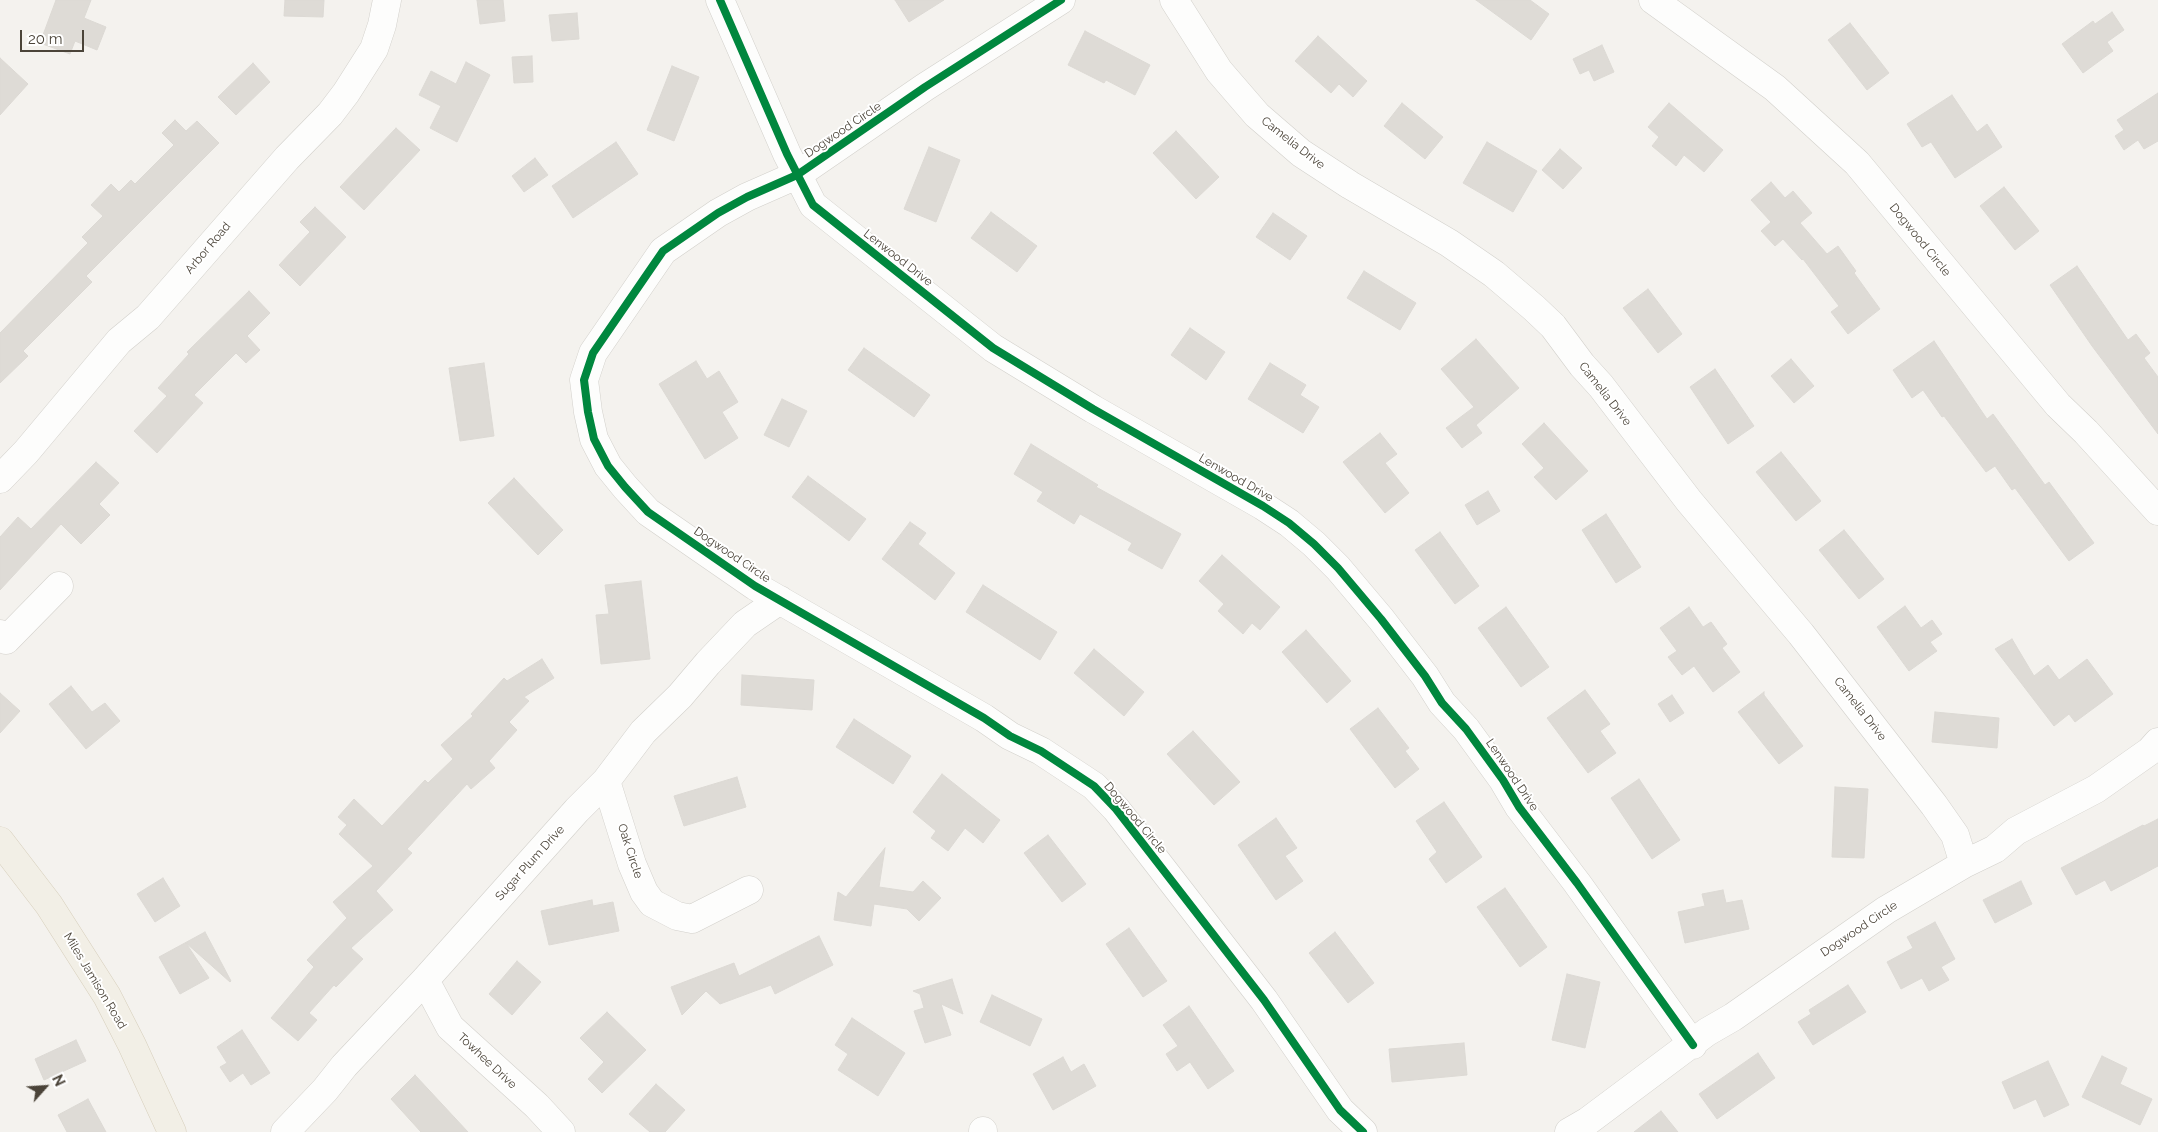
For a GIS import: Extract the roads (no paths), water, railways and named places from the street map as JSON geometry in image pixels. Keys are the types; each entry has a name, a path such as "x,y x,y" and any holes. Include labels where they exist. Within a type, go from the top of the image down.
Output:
{"main road":[{"name":"Miles Jamison Road","path":"0,841 49,905 107,996 172,1132"}],"street":[{"name":"Arbor Road","path":"0,479 26,452 119,341 148,316 219,234 330,114 374,49 382,25 387,0"},
{"name":"Lenwood Drive","path":"720,0 797,175 813,205 993,348 1093,409 1263,506 1289,523 1314,544 1338,568 1381,619 1425,676 1442,703 1466,729 1503,780 1519,807 1577,883 1693,1045"},
{"name":"Dogwood Circle","path":"1061,0 925,88 797,175 747,197 718,213 663,251 593,353 584,380 594,439 608,466 625,488 648,512 755,586 984,718 1010,736 1040,751 1094,786 1116,809 1264,1000 1340,1110 1363,1132"},
{"name":"Camelia Drive","path":"1174,0 1219,71 1257,116 1301,153 1350,185 1449,243 1494,274 1553,326 1582,366 1602,386 1689,501 1801,634 1934,805 1955,836 1964,864"},
{"name":"Dogwood Circle","path":"1653,0 1775,88 1857,163 2058,405 2086,432 2158,511"},
{"path":"0,634 6,640 59,586"},
{"name":"Sugar Plum Drive","path":"285,1132 425,980 577,810 606,781 643,732 680,696 708,662 745,624 780,600"},
{"name":"Dogwood Circle","path":"1569,1132 1588,1121 1611,1102 1693,1045 1707,1032 1733,1017 1886,910 1964,864 1994,849 2016,831 2096,789 2150,751 2158,742"},
{"name":"Oak Circle","path":"606,781 632,864 644,892 652,903 677,916 692,919 748,890"},
{"name":"Towhee Drive","path":"425,980 450,1027 537,1106 561,1132"}]}
